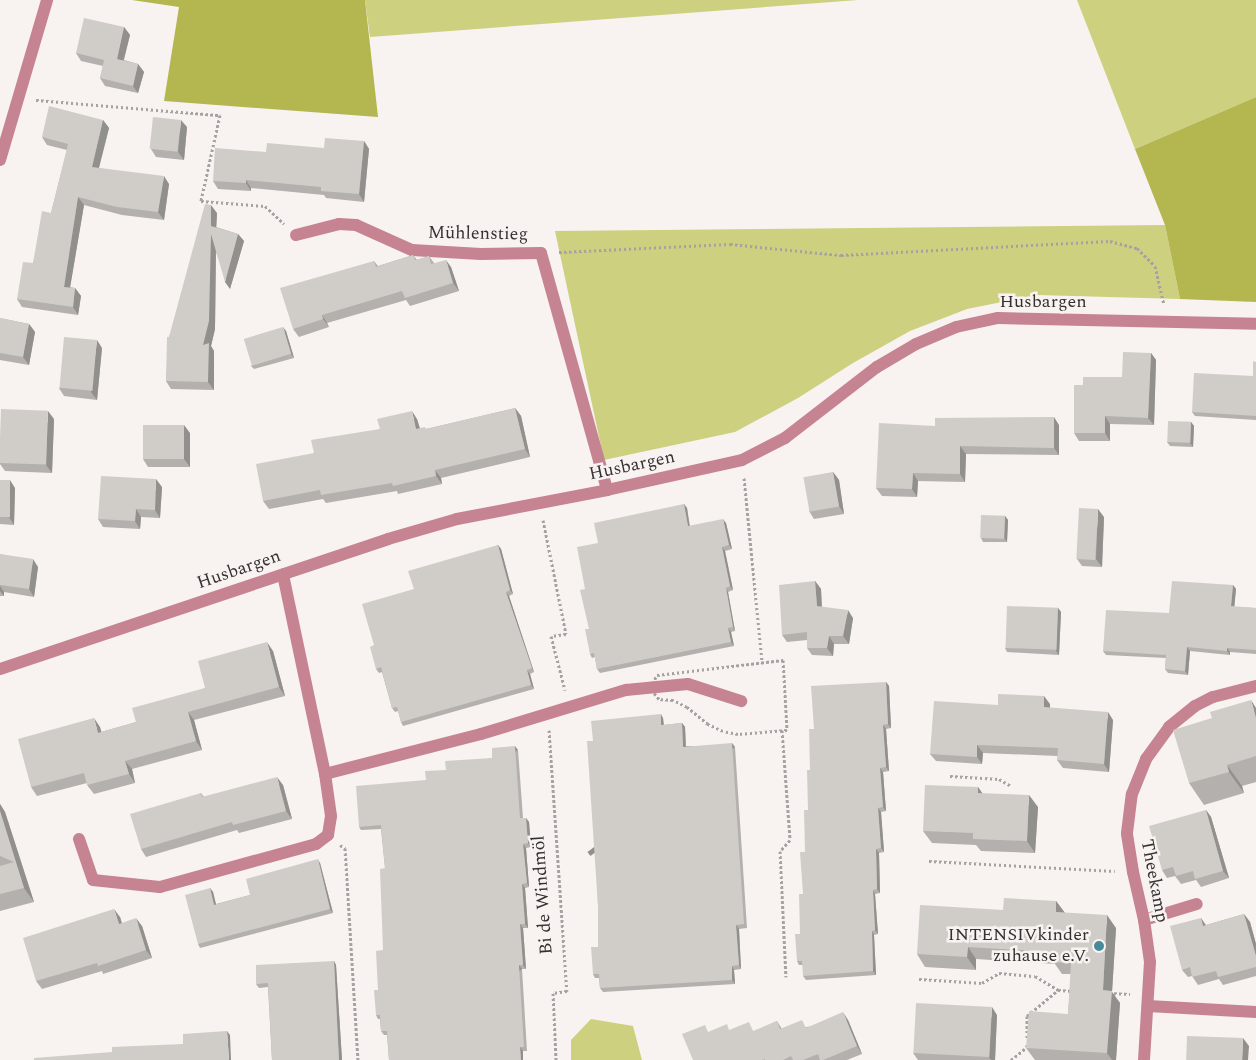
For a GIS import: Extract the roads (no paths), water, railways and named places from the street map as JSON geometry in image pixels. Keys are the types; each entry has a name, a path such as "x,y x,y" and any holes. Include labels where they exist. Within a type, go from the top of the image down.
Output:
{"street":[{"path":"0,160 47,0"},
{"name":"Mühlenstieg","path":"296,235 339,224 356,225 412,250 480,254 541,253 607,490"},
{"name":"Husbargen","path":"0,669 283,574 457,519 607,490 742,460 785,438 877,367 916,344 956,327 998,318 1256,324"},
{"path":"79,839 92,880 160,887 316,844 328,835 330,816 325,774 283,574"},
{"path":"325,774 570,708 626,690 688,684 740,701"},
{"name":"Theekamp","path":"1144,1060 1150,962 1127,833 1132,794 1146,759 1169,727 1194,706 1213,697 1256,686"},
{"path":"1144,920 1197,904"},
{"path":"1148,1001 1256,1012"}],"place":[{"name":"INTENSIVkinder zuhause e.V.","path":"1099,946"}]}
